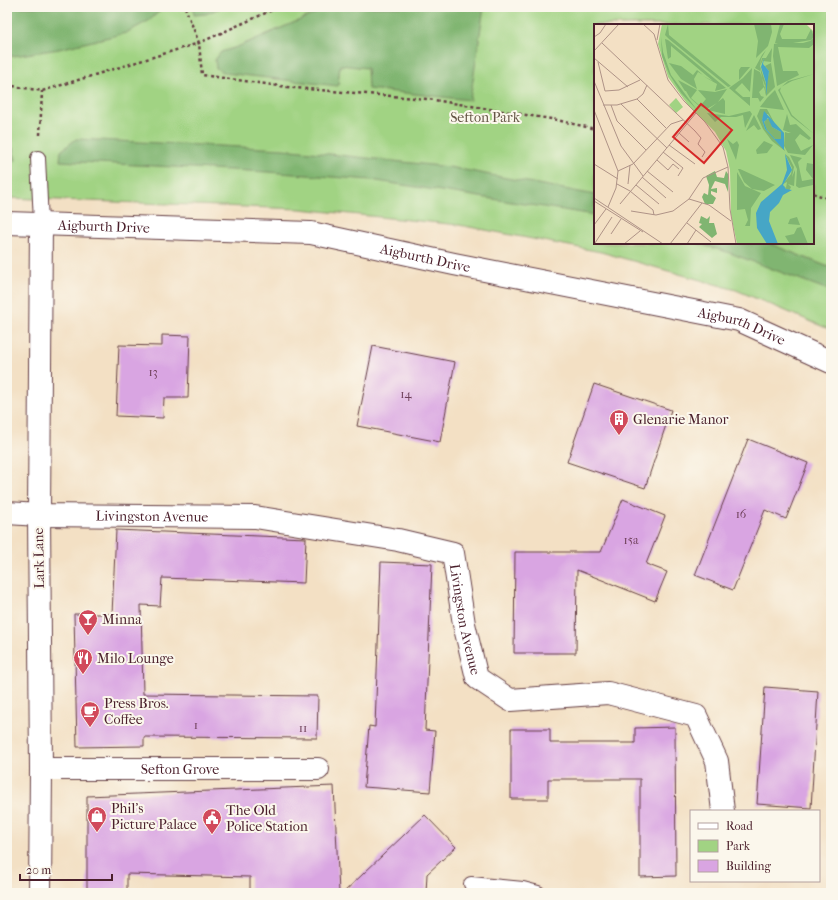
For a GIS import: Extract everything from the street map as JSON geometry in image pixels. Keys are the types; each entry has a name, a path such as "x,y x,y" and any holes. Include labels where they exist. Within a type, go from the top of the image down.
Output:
{"street":[{"name":"Aigburth Drive","path":"7,223 311,233 454,264 739,320 831,362"},
{"name":"Lark Lane","path":"40,893 41,769 38,515 41,223"},
{"path":"7,513 38,515"},
{"name":"Livingston Avenue","path":"38,515 255,517 398,540 453,552 464,624 477,678 510,700 608,692 696,716 717,761 723,810"},
{"name":"Sefton Grove","path":"41,769 318,769"}],"lane":[{"path":"38,158 41,223"},
{"path":"471,884 523,889 538,893"}],"path":[{"path":"185,7 199,43 202,75 294,88 428,99 557,120 594,129"},
{"path":"7,85 42,91 199,43 279,7"},
{"path":"38,158 42,91"},
{"path":"814,193 831,200"}],"green space":[{"name":"Sefton Park","path":"7,7 831,7 831,330 736,290 601,252 459,225 300,209 7,198"},
{"path":"9,7 164,7 150,20 126,33 59,49 7,57"},
{"path":"193,7 222,7 206,14 194,15"},
{"path":"330,7 484,7 470,100 368,89 367,68 340,65 338,86 225,73 216,68 215,60 221,52 237,47"},
{"path":"76,139 283,149 449,167 594,195 594,215 371,180 268,172 60,161 61,151"},
{"path":"7,143 13,148 16,160 7,161"},
{"path":"699,244 771,244 831,268 831,291 727,252"}],"building":[{"path":"162,335 190,336 188,398 164,398 163,418 116,416 119,345 162,346"},
{"path":"373,346 455,362 440,442 357,426"},
{"name":"Glenarie Manor","path":"594,384 671,410 645,488 567,462"},
{"path":"748,439 808,463 786,519 765,510 733,590 695,575"},
{"path":"623,499 665,516 646,564 667,572 655,601 577,570 576,653 514,653 515,552 601,552"},
{"path":"116,530 306,538 304,583 162,578 160,606 141,605 143,694 318,696 317,738 144,737 144,746 77,747 74,614 112,614"},
{"path":"381,562 432,564 425,730 435,731 430,792 364,787 369,726 375,727"},
{"path":"765,687 818,691 811,808 757,804"},
{"path":"675,727 676,876 640,877 640,779 548,779 548,799 511,799 511,729 550,729 550,743 635,743 635,728"},
{"name":"The Old Police Station","path":"334,786 339,893 250,893 250,877 127,874 127,893 87,893 87,796"},
{"path":"425,815 456,847 427,874 426,893 343,893"}],"place":[{"name":"Glenarie Manor","path":"619,436"},
{"name":"Minna","path":"88,636"},
{"name":"Milo Lounge","path":"83,675"},
{"name":"Press Bros. Coffee","path":"90,728"},
{"name":"Phil's Picture Palace","path":"97,833"},
{"name":"The Old Police Station","path":"212,835"}]}
